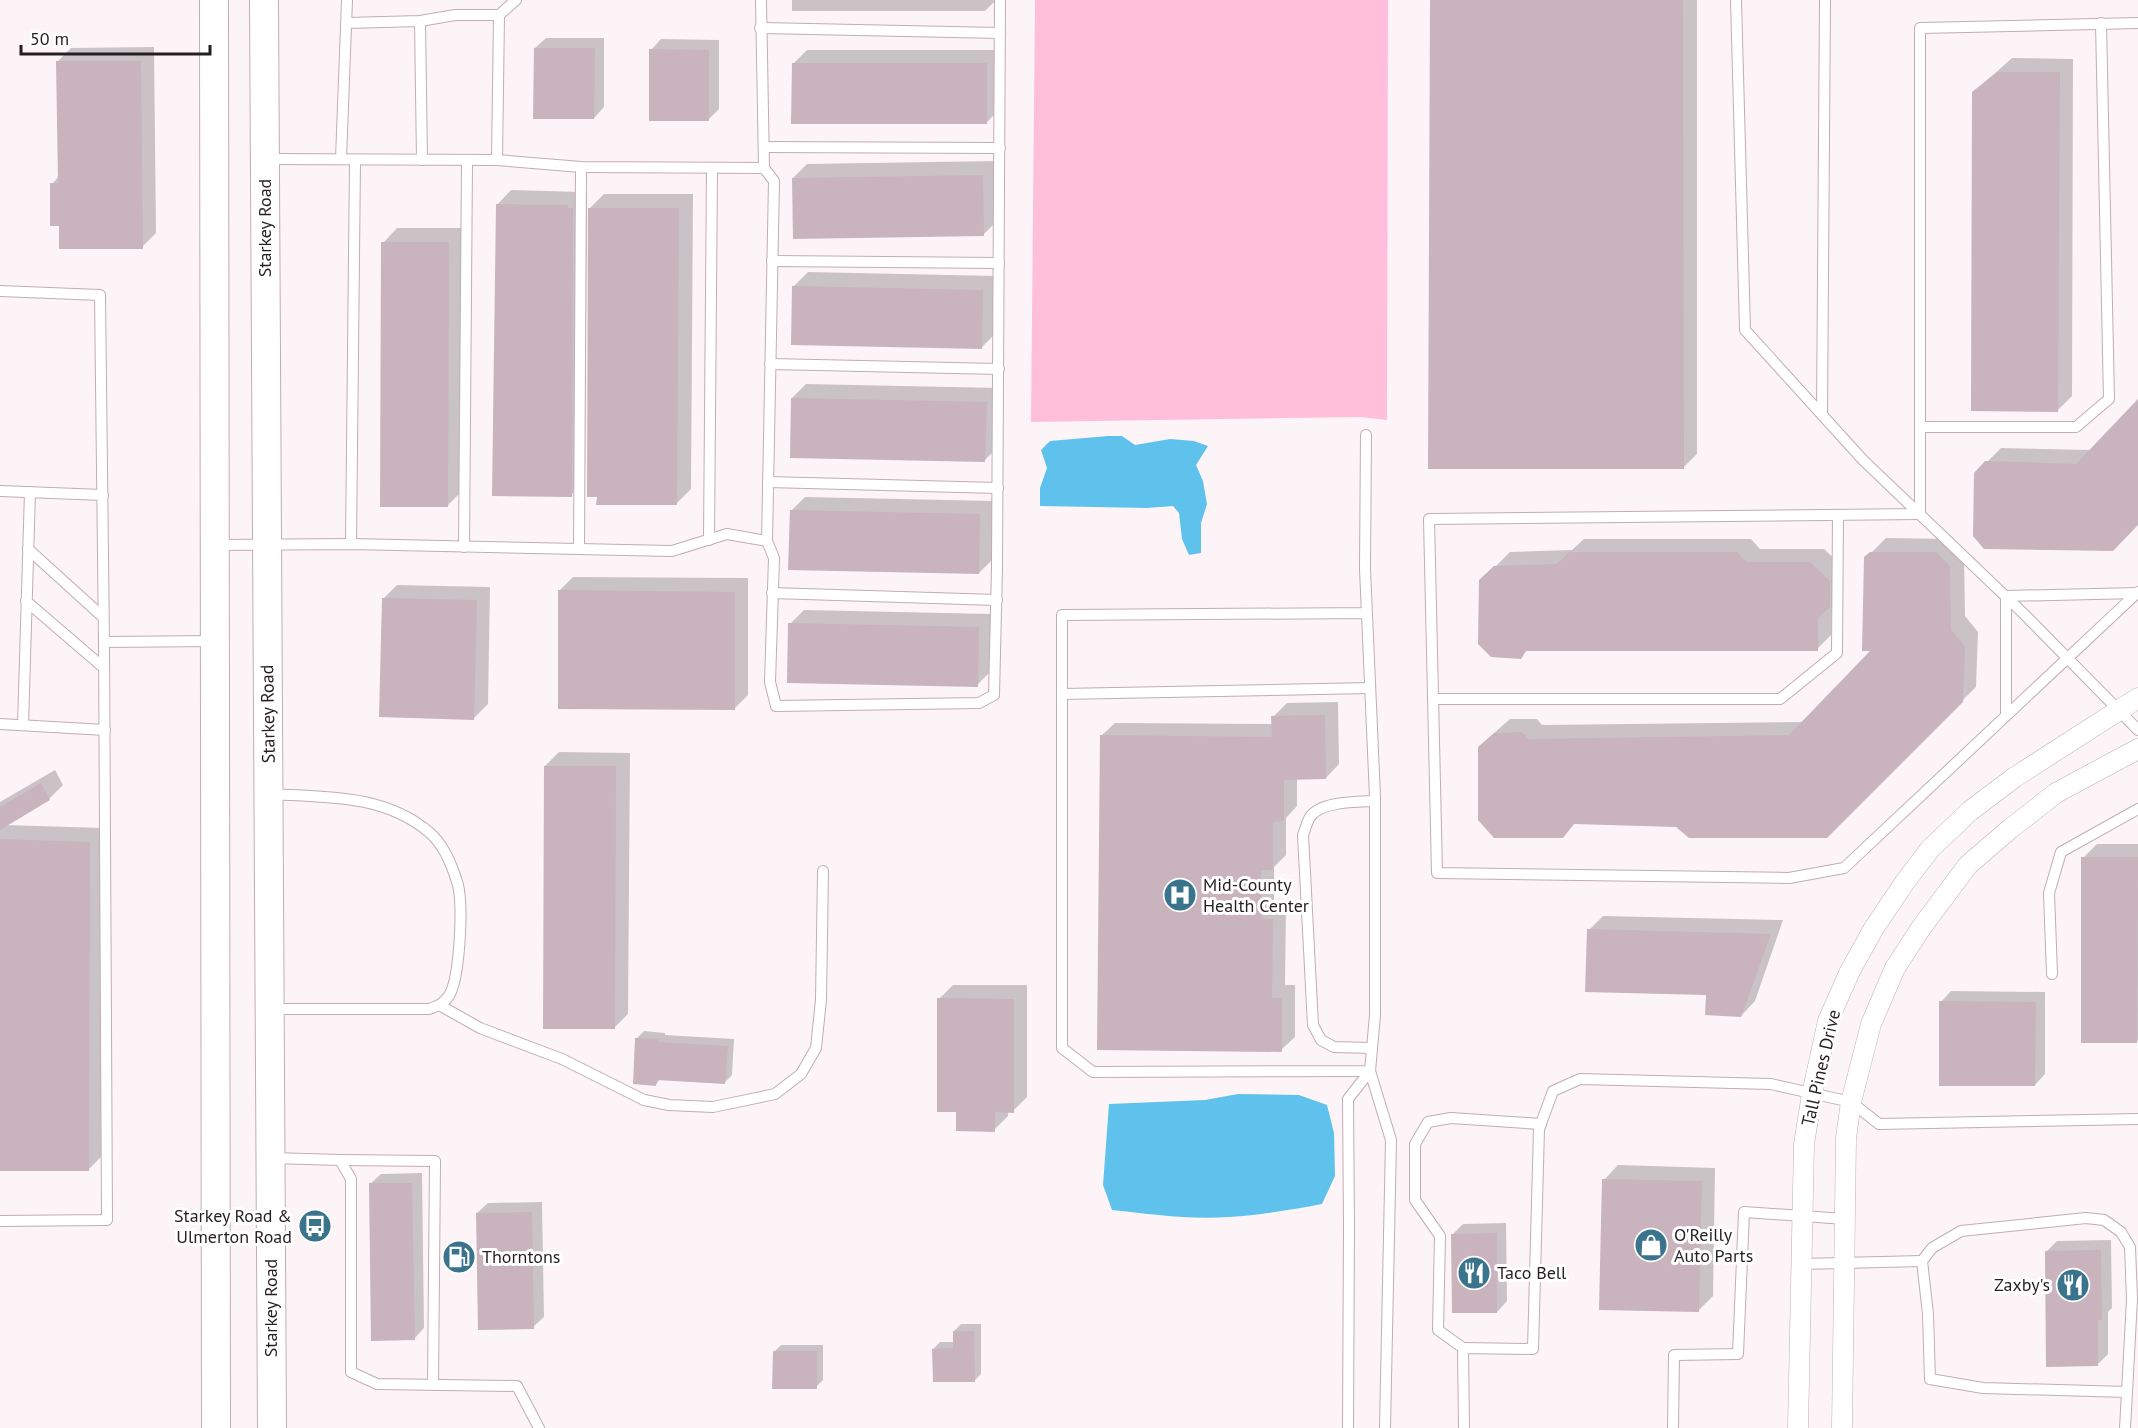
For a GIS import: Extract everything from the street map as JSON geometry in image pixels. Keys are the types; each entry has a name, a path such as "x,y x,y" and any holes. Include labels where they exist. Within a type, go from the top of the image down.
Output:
{"main road":[{"path":"214,0 216,1428"},
{"name":"Starkey Road","path":"264,0 272,1428"}],"street":[{"name":"Tall Pines Drive","path":"1798,1428 1804,1144 1828,1021 1850,971 1874,928 1930,849 1970,811 2015,777 2138,698"},
{"name":"Tall Pines Drive","path":"1842,1428 1846,1138 1851,1102 1871,1024 1894,968 1920,928 1968,866 2056,793 2138,749"}],"lane":[{"path":"341,159 347,0"},
{"path":"347,23 420,21 455,15 499,15 516,0"},
{"path":"761,0 764,168 774,181 767,541 774,558 770,682 776,706 979,703 994,695 998,488 1000,0"},
{"path":"1736,0 1745,330 1863,460 2006,596 2138,730"},
{"path":"1822,414 1825,0"},
{"path":"497,160 499,15"},
{"path":"420,21 422,160"},
{"path":"1920,428 2076,427 2109,399 2101,23"},
{"path":"1920,514 1920,28 2138,23"},
{"path":"760,28 1000,33"},
{"path":"764,147 1000,148"},
{"path":"265,159 497,160 580,167 764,168"},
{"path":"351,544 355,160"},
{"path":"464,547 466,161"},
{"path":"579,549 580,167"},
{"path":"709,540 712,169"},
{"path":"772,261 999,263"},
{"path":"0,291 100,295 108,1220 0,1221"},
{"path":"770,364 999,369"},
{"path":"1366,435 1365,569 1376,801 1376,1016 1370,1071 1391,1140 1385,1428"},
{"path":"768,482 998,488"},
{"path":"0,491 103,495"},
{"path":"23,725 30,492"},
{"path":"1920,514 1429,519 1437,873 1789,878 1844,868 2138,593"},
{"path":"1433,699 1780,699 1837,653 1838,515"},
{"path":"215,545 351,544 672,551 727,534 767,541"},
{"path":"28,549 103,617"},
{"path":"772,593 997,600"},
{"path":"2006,596 2138,593"},
{"path":"2006,596 2006,716"},
{"path":"26,601 104,668"},
{"path":"1367,613 1062,615 1062,1048 1093,1072 1370,1071"},
{"path":"104,642 215,641"},
{"path":"1062,694 1370,688"},
{"path":"0,724 105,730"},
{"path":"269,794 357,799 401,812 432,834 448,858 458,887 460,920 456,975 449,994 441,1006 429,1009 271,1009"},
{"path":"1372,1048 1334,1047 1320,1040 1313,1026 1304,835 1309,818 1318,809 1348,802 1376,801"},
{"path":"2052,974 2049,893 2061,852 2138,809"},
{"path":"441,1006 480,1028 562,1059 644,1100 669,1105 713,1107 775,1094 801,1074 816,1048 821,1000 823,871"},
{"path":"1348,1428 1348,1100 1370,1071"},
{"path":"1541,1124 1451,1118 1428,1122 1415,1144 1415,1200 1440,1236 1438,1330 1463,1348 1533,1349 1539,1129 1541,1124 1553,1091 1580,1079 1771,1084 1851,1102 1879,1124 2138,1119"},
{"path":"272,1158 435,1161 433,1385"},
{"path":"340,1160 351,1179 351,1372 377,1384 517,1386 539,1428"},
{"path":"1673,1428 1674,1355 1738,1354 1744,1212 1845,1219"},
{"path":"2125,1428 2127,1392 2132,1299 2130,1247 2121,1232 2104,1220 2086,1218 1961,1231 1932,1248 1922,1261 1928,1314 1930,1379 1983,1388 2127,1392"},
{"path":"1801,1264 1922,1261"},
{"path":"1463,1348 1464,1428"}],"shaded area":[{"path":"1035,0 1388,0 1387,420 1360,417 1031,422"}],"water":[{"path":"1122,436 1135,445 1170,439 1194,441 1208,446 1196,465 1203,481 1207,504 1201,523 1201,553 1189,555 1182,539 1179,513 1173,506 1147,508 1040,506 1040,488 1047,468 1041,450 1050,441"},
{"path":"1238,1094 1299,1095 1327,1105 1334,1133 1335,1176 1322,1204 1264,1214 1214,1218 1112,1210 1103,1185 1109,1104 1205,1100"}],"building":[{"path":"1430,0 1683,0 1684,469 1428,469"},
{"path":"534,48 595,48 594,119 533,119"},
{"path":"649,49 709,50 709,121 649,121"},
{"path":"56,61 141,61 143,249 59,249 59,226 50,226 50,183 58,183"},
{"path":"792,63 987,63 987,124 791,124"},
{"path":"1997,72 2060,72 2058,412 1971,411 1972,92"},
{"path":"983,175 984,236 793,239 792,178"},
{"path":"496,204 568,205 568,208 573,208 572,497 492,496"},
{"path":"588,208 679,208 677,505 596,505 597,497 587,497"},
{"path":"381,242 449,242 448,507 380,507"},
{"path":"792,286 983,290 982,349 791,345"},
{"path":"791,398 987,402 985,462 790,458"},
{"path":"2138,399 2138,525 2113,551 1984,549 1973,536 1974,473 1985,461 2076,464"},
{"path":"790,510 980,514 979,574 788,570"},
{"path":"1569,552 1737,552 1746,562 1810,562 1830,581 1830,607 1818,618 1818,651 1526,651 1521,659 1491,657 1478,644 1479,580 1494,566 1557,564"},
{"path":"1870,552 1936,552 1950,566 1951,630 1965,646 1963,702 1827,838 1689,838 1676,827 1574,824 1563,838 1494,838 1478,820 1478,747 1494,733 1522,732 1528,739 1789,735 1870,651 1862,651 1864,557"},
{"path":"558,590 735,592 735,710 558,709"},
{"path":"382,598 477,600 474,720 379,717"},
{"path":"788,623 979,627 978,687 787,683"},
{"name":"Mid-County Health Center","path":"1325,715 1326,779 1284,780 1284,821 1273,822 1273,870 1261,870 1261,919 1273,919 1272,998 1282,998 1282,1052 1097,1050 1100,735 1272,737 1271,716"},
{"path":"544,766 616,766 615,1029 543,1029"},
{"path":"41,783 50,800 0,830 0,807"},
{"path":"0,839 90,842 89,1171 0,1171"},
{"path":"2081,857 2138,857 2137,1043 2081,1043"},
{"path":"1587,929 1771,934 1741,1017 1705,1015 1706,995 1585,992"},
{"path":"937,998 1014,999 1014,1113 995,1112 995,1132 956,1131 956,1112 937,1112"},
{"path":"1939,1001 2036,1002 2035,1086 1939,1086"},
{"path":"635,1038 659,1039 659,1042 728,1046 725,1084 657,1080 656,1086 633,1084"},
{"name":"O'Reilly Auto Parts","path":"1602,1179 1702,1181 1699,1312 1599,1310"},
{"path":"369,1183 412,1183 415,1340 371,1341"},
{"path":"532,1212 534,1329 478,1330 476,1213"},
{"name":"Taco Bell","path":"1497,1233 1497,1313 1452,1313 1451,1234"},
{"name":"Zaxby's","path":"2101,1250 2102,1320 2098,1320 2098,1366 2046,1367 2045,1251"},
{"path":"953,1331 974,1331 975,1382 933,1382 932,1349 953,1348"},
{"path":"773,1351 817,1351 817,1389 772,1389"}],"place":[{"name":"Mid-County Health Center","path":"1180,895"},
{"name":"Starkey Road & Ulmerton Road","path":"315,1226"},
{"name":"O'Reilly Auto Parts","path":"1651,1245"},
{"name":"Thorntons","path":"459,1257"},
{"name":"Taco Bell","path":"1474,1273"},
{"name":"Zaxby's","path":"2073,1285"}]}
